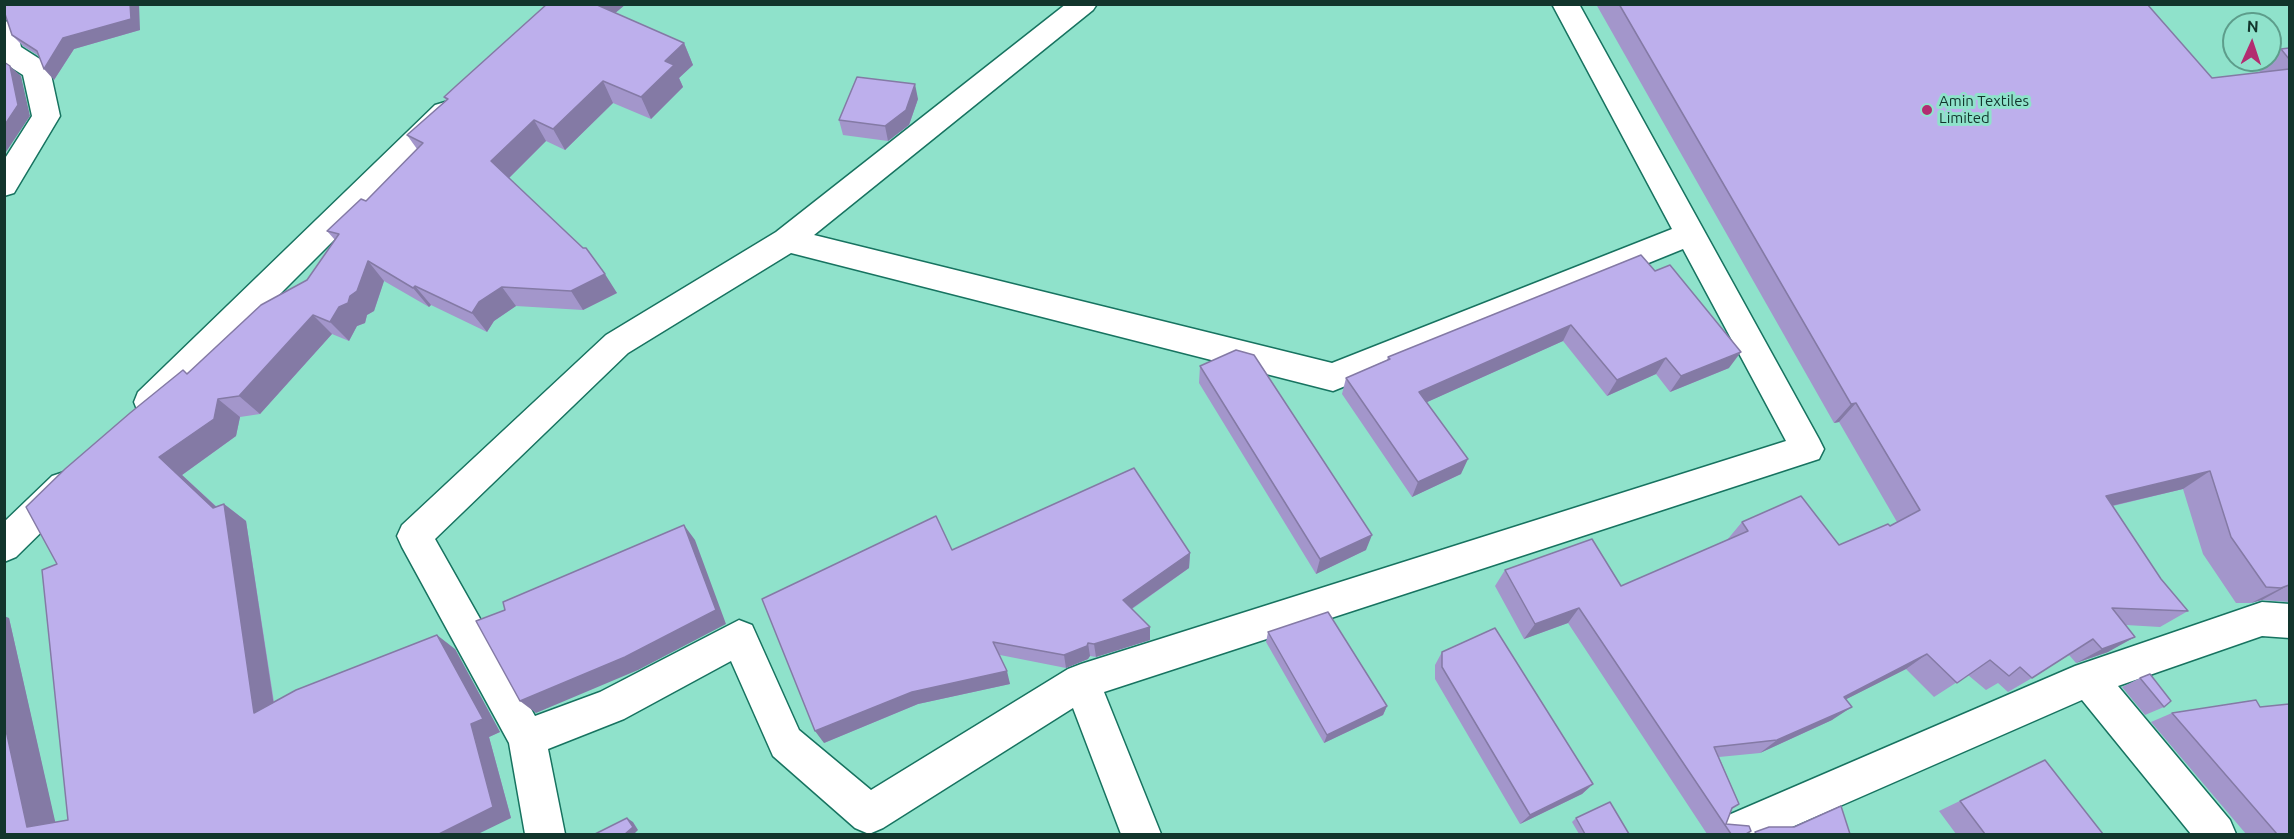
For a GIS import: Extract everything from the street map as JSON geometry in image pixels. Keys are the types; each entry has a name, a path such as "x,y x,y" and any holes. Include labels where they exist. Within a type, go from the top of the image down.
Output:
{"street":[{"path":"545,834 527,738 414,536 617,344 787,240 1084,4"},
{"path":"527,738 610,706 740,637 786,743 869,814 1082,682 1807,449 1565,4"},
{"path":"4,30 8,52 36,70 46,116 4,185"},
{"path":"130,422 467,91"},
{"path":"787,240 1333,377 1690,234"},
{"path":"4,546 80,471"},
{"path":"1731,834 2088,679 2262,619 2289,621"},
{"path":"2088,679 2216,834"},
{"path":"1082,682 1141,834"}],"building":[{"path":"4,4 130,4 131,19 63,38 44,69 37,51 12,35"},
{"path":"547,4 595,4 684,43 665,61 674,65 641,97 603,81 553,129 534,120 491,161 583,248 586,248 605,274 571,291 502,287 479,302 472,313 415,286 413,288 368,261 357,291 350,296 348,303 339,307 330,322 313,315 239,396 218,399 214,419 159,457 213,508 224,504 254,713 296,690 437,635 483,719 471,724 493,807 439,834 4,834 4,721 27,827 68,820 42,570 57,564 26,507 65,469 130,413 183,370 187,374 261,305 307,280 339,234 327,231 361,199 366,201 423,143 407,135 448,99 444,97"},
{"path":"1619,4 2147,4 2212,78 2282,72 2282,70 2289,69 2289,585 2281,588 2266,587 2231,537 2210,471 2106,496 2161,579 2188,611 2112,608 2135,637 2102,649 2093,639 2032,678 2020,667 2009,676 1990,660 1957,683 1927,654 1844,697 1852,707 1777,740 1714,747 1739,804 1732,808 1726,824 1749,826 1751,831 1746,834 1731,834 1579,608 1535,624 1505,570 1592,539 1621,586 1748,531 1742,522 1801,496 1839,545 1888,524 1890,526 1920,510 1856,403 1851,404"},
{"path":"2289,48 2289,59 2282,50"},
{"path":"4,62 10,66 18,105 4,126"},
{"path":"857,77 915,84 906,110 885,126 839,120"},
{"path":"1641,255 1655,271 1670,265 1741,352 1681,376 1666,358 1617,380 1571,325 1419,392 1468,459 1418,482 1346,378 1390,359 1388,357"},
{"path":"1236,350 1254,355 1372,535 1320,559 1200,366"},
{"path":"1134,468 1190,553 1123,600 1150,627 1094,644 1088,643 1087,646 1064,655 993,642 1007,671 912,692 815,731 762,599 936,516 952,550"},
{"path":"684,525 716,610 625,657 520,701 476,621 505,610 503,602"},
{"path":"1328,612 1387,706 1327,735 1268,632"},
{"path":"1495,628 1593,784 1530,815 1442,667 1442,652"},
{"path":"2150,674 2171,701 2164,707 2140,678"},
{"path":"2256,700 2260,707 2289,704 2289,834 2277,834 2172,713"},
{"path":"2045,760 2103,834 1985,834 1960,801"},
{"path":"1610,802 1629,834 1585,834 1576,818"},
{"path":"1841,806 1850,834 1756,834 1755,832 1769,827 1794,827"},
{"path":"627,818 633,827 625,834 595,834"}],"place":[{"name":"Amin Textiles Limited","path":"1927,110"}]}
